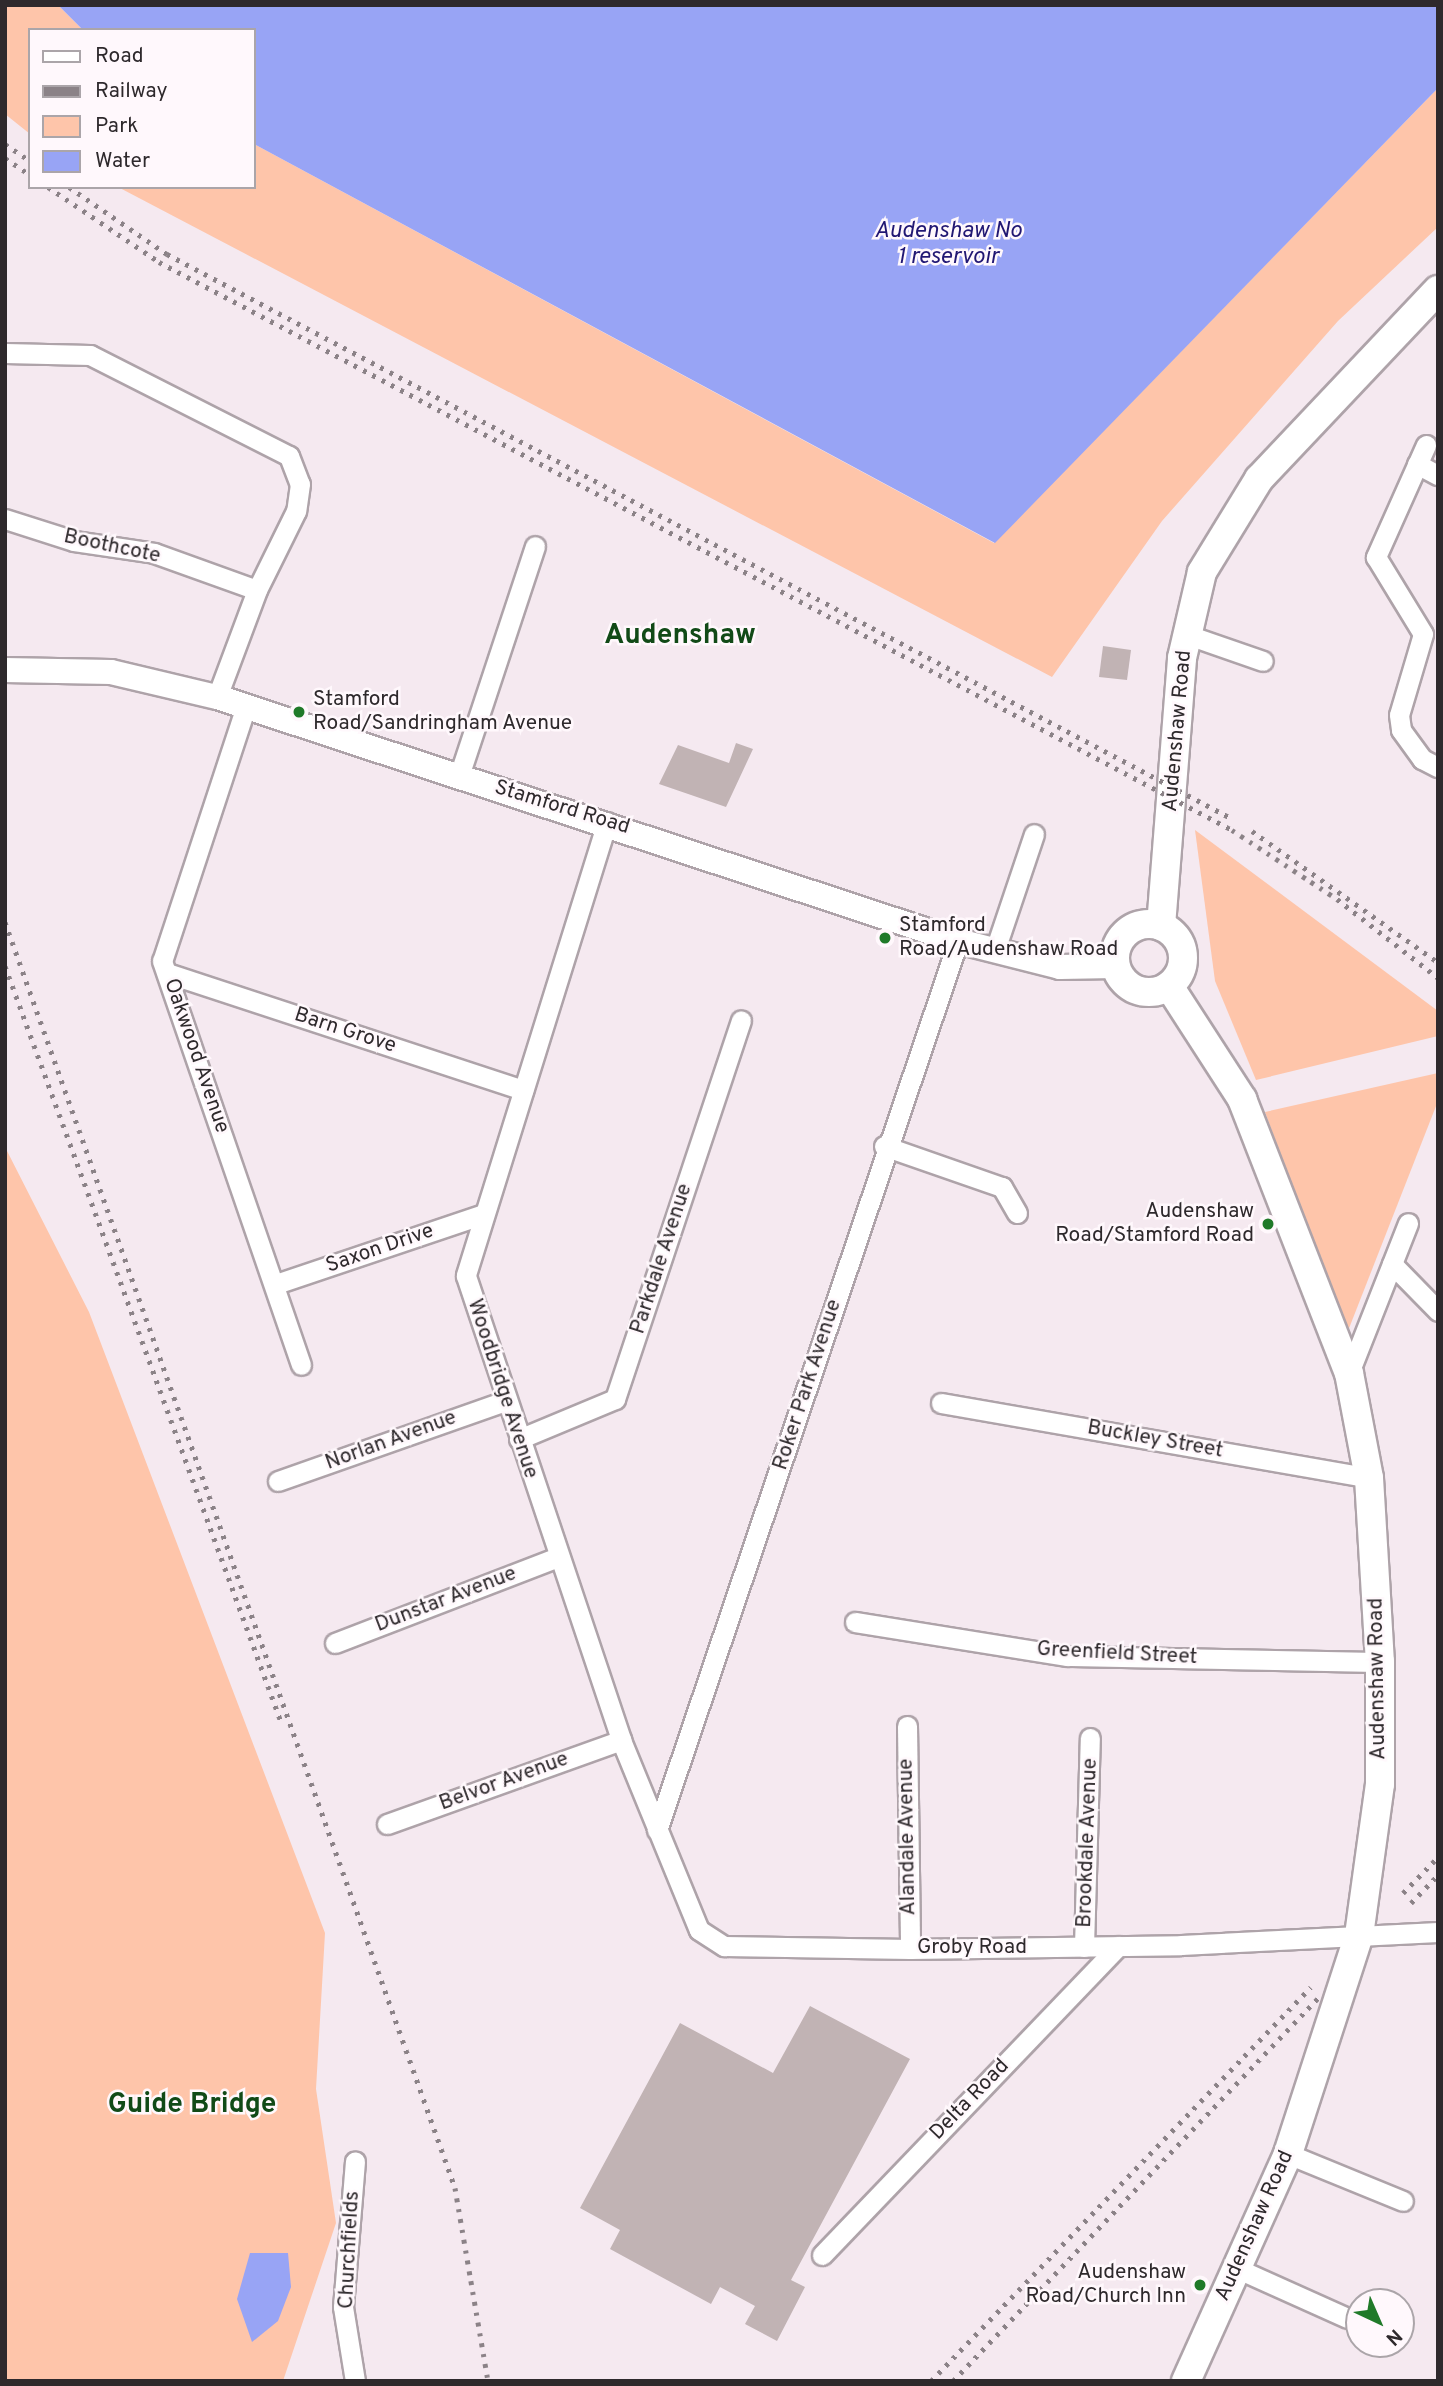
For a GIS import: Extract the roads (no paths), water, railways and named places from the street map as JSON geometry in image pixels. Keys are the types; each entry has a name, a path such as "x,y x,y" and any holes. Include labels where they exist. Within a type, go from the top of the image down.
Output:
{"main road":[{"name":"Audenshaw Road","path":"1161,926 1188,635 1202,572 1259,479 1438,290"},
{"path":"1161,926 1183,953 1169,986 1138,991 1115,966 1116,946 1127,931 1161,926"},
{"name":"Audenshaw Road","path":"1169,986 1242,1099 1349,1373 1369,1478 1380,1662 1380,1784 1359,1935 1288,2154 1186,2381"}],"street":[{"path":"5,354 30,349 90,355 289,456 300,484 296,511 257,590 217,697"},
{"path":"1426,445 1376,557 1423,634 1399,715 1401,730 1422,760 1438,767"},
{"path":"1417,464 1438,475"},
{"name":"Boothcote","path":"5,519 74,541 154,553 257,590"},
{"path":"459,776 535,546"},
{"path":"1188,635 1263,661"},
{"name":"Stamford Road","path":"5,670 111,672 217,697 607,822 958,941 996,947 1060,967 1115,966"},
{"name":"Oakwood Avenue","path":"246,706 162,961 276,1284 301,1365"},
{"name":"Woodbridge Avenue","path":"607,822 466,1276 505,1401 621,1740 657,1830"},
{"path":"996,947 1034,834"},
{"name":"Roker Park Avenue","path":"657,1830 744,1585 884,1146 958,941"},
{"name":"Barn Grove","path":"167,973 523,1090"},
{"name":"Parkdale Avenue","path":"519,1439 615,1399 741,1020"},
{"path":"884,1146 1002,1187 1017,1213"},
{"name":"Saxon Drive","path":"276,1284 484,1214"},
{"path":"1349,1373 1408,1223"},
{"path":"1392,1264 1438,1311"},
{"name":"Norlan Avenue","path":"278,1481 505,1401"},
{"name":"Buckley Street","path":"941,1402 1369,1478"},
{"name":"Dunstar Avenue","path":"335,1643 558,1557"},
{"name":"Greenfield Street","path":"855,1622 1067,1656 1380,1662"},
{"name":"Alandale Avenue","path":"906,1726 910,1949"},
{"name":"Brookdale Avenue","path":"1084,1947 1090,1738"},
{"name":"Belvor Avenue","path":"387,1824 621,1740"},
{"name":"Groby Road","path":"657,1830 699,1930 724,1946 910,1949 1084,1947 1438,1933"},
{"name":"Delta Road","path":"822,2255 1118,1946"},
{"path":"1288,2154 1403,2201"},
{"name":"Churchfields","path":"355,2161 343,2307 355,2381"},
{"path":"1236,2268 1345,2317"}],"water":[{"name":"Audenshaw No 1 reservoir","path":"58,5 1438,5 1438,88 995,543 256,145 256,28 81,28"},
{"path":"250,2253 288,2253 291,2287 278,2321 252,2342 237,2299"}],"railway":[{"path":"5,144 28,160"},
{"path":"5,158 28,174"},
{"path":"51,189 159,262 1232,830 1337,899 1438,978"},
{"path":"72,189 167,254 1231,818"},
{"path":"1252,831 1438,962"},
{"path":"5,922 455,2188 488,2381"},
{"path":"5,966 280,1719"},
{"path":"1403,1893 1438,1857"},
{"path":"1411,1903 1438,1875"},
{"path":"931,2381 1311,1987"},
{"path":"953,2381 1319,1997"}],"place":[{"name":"Stamford Road/Sandringham Avenue","path":"299,712"},
{"name":"Stamford Road/Audenshaw Road","path":"885,938"},
{"name":"Audenshaw Road/Stamford Road","path":"1268,1224"},
{"name":"Audenshaw Road/Church Inn","path":"1200,2285"}],"district":[{"name":"Audenshaw","path":"680,636"},
{"name":"Guide Bridge","path":"192,2105"}]}
